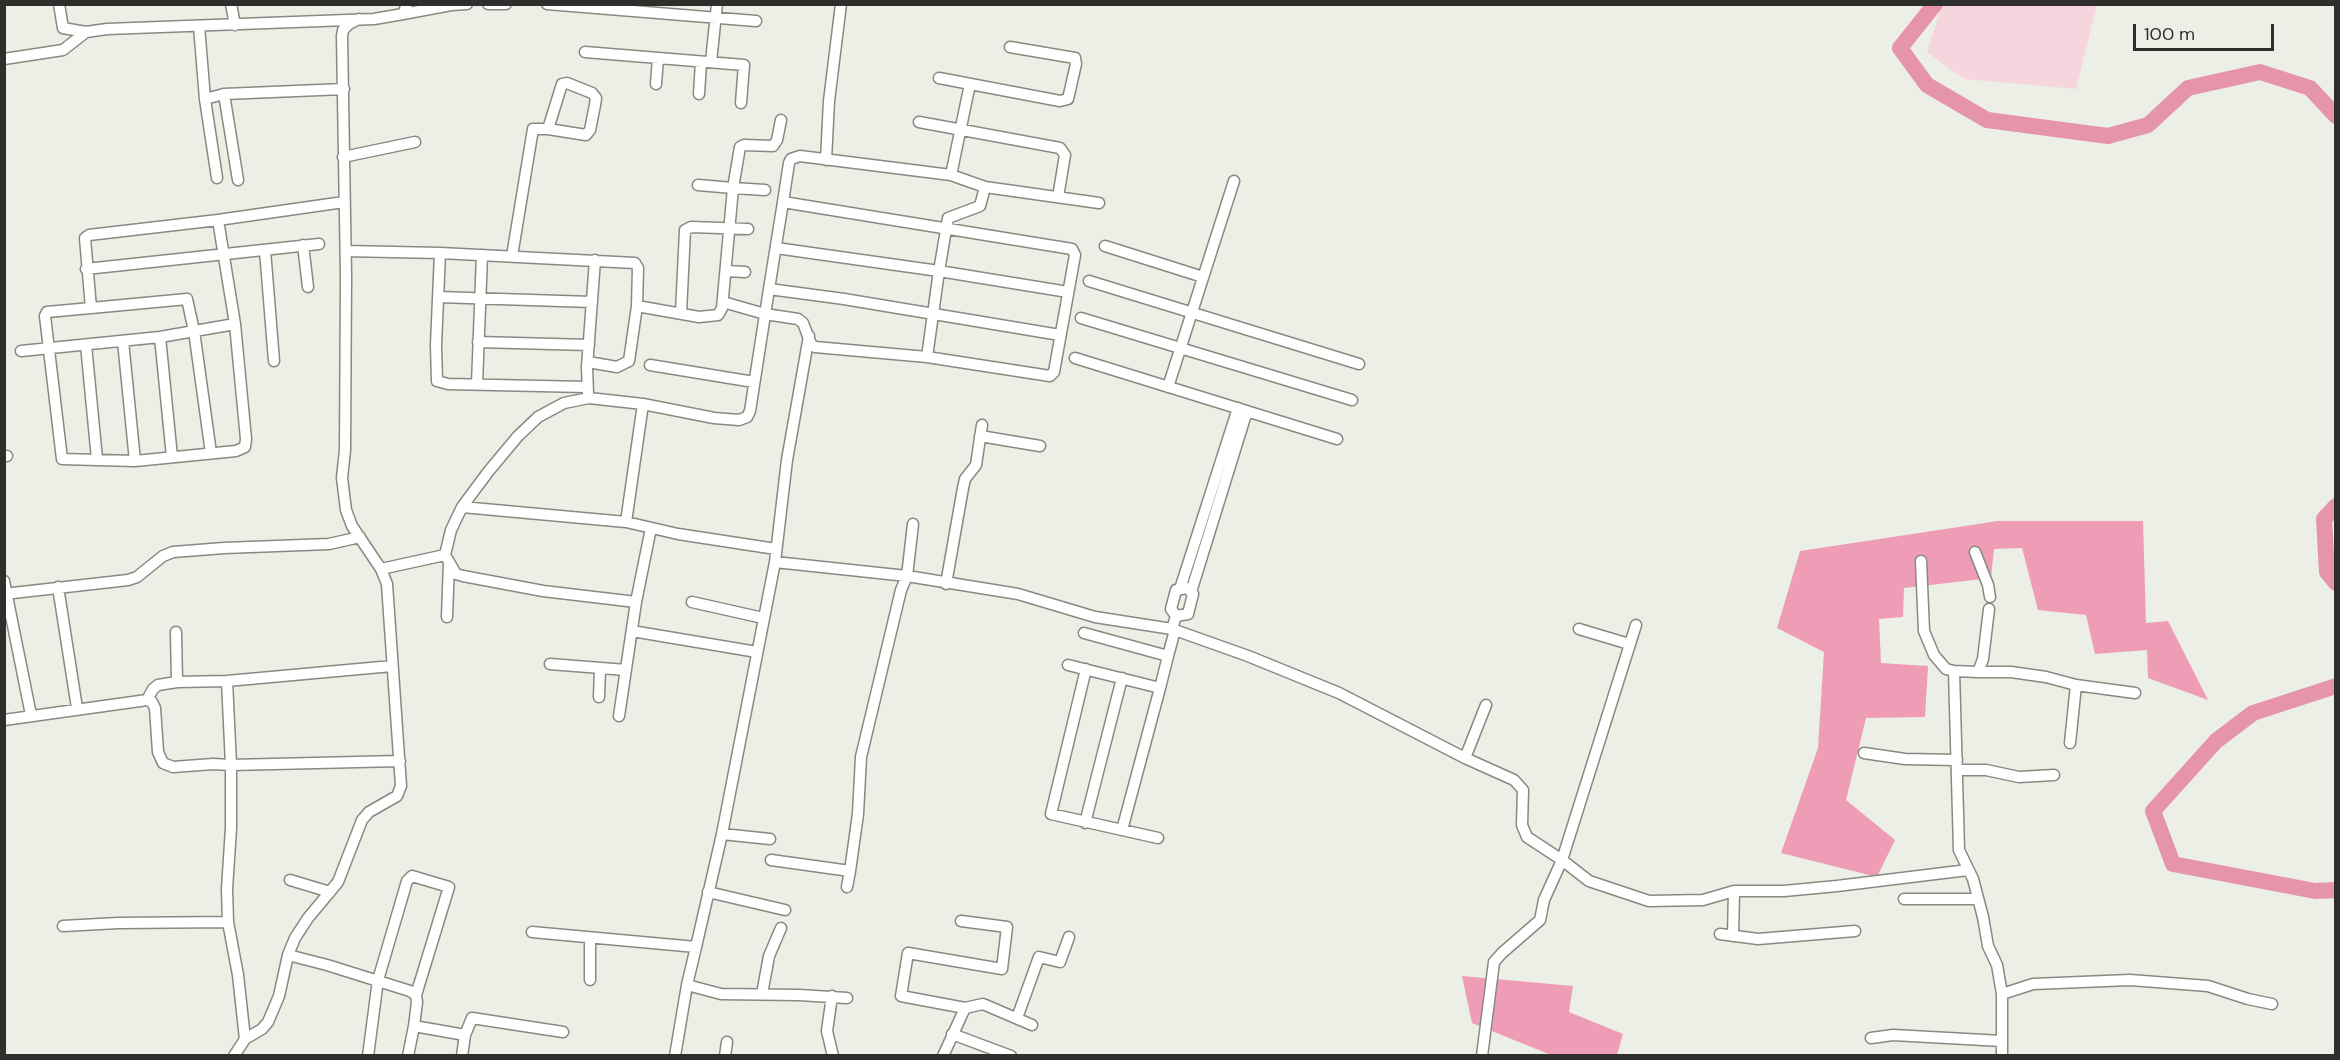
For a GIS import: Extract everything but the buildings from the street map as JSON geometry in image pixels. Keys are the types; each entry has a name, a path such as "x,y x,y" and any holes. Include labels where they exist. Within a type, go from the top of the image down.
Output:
{"street":[{"path":"59,4 63,28 86,32 106,29 374,19 405,9 467,4"},
{"path":"231,4 235,25"},
{"path":"488,4 506,4"},
{"path":"547,4 756,21"},
{"path":"699,94 717,4"},
{"path":"826,160 829,101 841,4"},
{"path":"234,1056 245,1039 262,1029 274,1011 288,955 302,927 338,882 362,820 369,812 397,795 401,786 387,584 381,569 352,526 346,510 342,478 345,450 346,251 342,36 343,30 349,24 359,19"},
{"path":"200,26 205,99 217,178"},
{"path":"4,59 63,50 86,32"},
{"path":"939,78 1060,100 1068,99 1076,58 1010,47"},
{"path":"585,52 744,65 741,103"},
{"path":"656,84 658,58"},
{"path":"512,256 532,132 536,128 580,136 589,133 596,99 592,93 567,83 562,84 548,129"},
{"path":"951,175 970,84"},
{"path":"205,99 224,94 344,89"},
{"path":"224,94 237,180"},
{"path":"637,306 699,317 711,318 718,315 723,302 728,227 740,147 744,145 773,146 777,140 781,120"},
{"path":"919,122 1063,150 1065,155 1058,197"},
{"path":"343,157 416,142"},
{"path":"440,253 436,365 437,381 440,383 588,393 714,418 739,420 747,417 750,411 791,159 800,156 951,175 985,187 1099,203"},
{"path":"1168,387 1234,181"},
{"path":"698,185 765,190"},
{"path":"927,357 931,314 946,221 951,216 980,206 985,187"},
{"path":"91,308 84,242 89,235 344,202"},
{"path":"723,302 765,314 798,320 815,346 927,357 1050,376 1054,372 1075,255 1072,249 783,202"},
{"path":"211,453 194,330 187,299 47,312 45,316 62,459 135,461 211,453 242,449 246,445 235,324 218,220"},
{"path":"681,313 685,230 691,227 748,229"},
{"path":"86,269 319,244"},
{"path":"303,245 308,287"},
{"path":"1105,246 1203,277"},
{"path":"776,248 1068,292"},
{"path":"265,250 274,361"},
{"path":"346,251 512,256 595,260 637,265 637,306 629,361 617,366 588,362"},
{"path":"477,384 482,255"},
{"path":"588,393 595,260"},
{"path":"726,270 745,272"},
{"path":"1089,281 1359,364"},
{"path":"769,289 1060,334"},
{"path":"438,297 592,302"},
{"path":"1081,318 1352,400"},
{"path":"21,351 160,337 235,324"},
{"path":"675,1056 687,985 722,834 775,562 787,460 809,336"},
{"path":"160,337 172,457"},
{"path":"123,341 135,461"},
{"path":"478,342 589,345"},
{"path":"86,345 97,459"},
{"path":"1075,358 1337,439"},
{"path":"650,365 754,382"},
{"path":"447,617 447,559 452,530 462,507 518,436 538,417 588,393"},
{"path":"626,522 643,404"},
{"path":"1186,591 1243,410"},
{"path":"946,584 963,488 965,480 976,465 981,430 1040,446"},
{"path":"462,507 626,522 776,549"},
{"path":"847,887 863,746 901,590 907,576 914,524"},
{"path":"620,716 636,602 651,528"},
{"path":"6,594 118,582 137,577 163,556 173,552 329,544 360,537"},
{"path":"1975,552 1988,585 1990,597"},
{"path":"381,569 447,559"},
{"path":"447,559 456,574 463,576 543,591 636,602"},
{"path":"1921,561 1924,631 1935,655 1946,669 2011,672 2046,677 2076,685 2135,693"},
{"path":"775,562 907,576 1018,594 1095,617 1174,630 1248,656 1339,693 1519,783 1523,790 1522,825 1527,837 1589,881 1649,901 1703,900 1734,891 1784,891 1968,870"},
{"path":"4,581 31,715"},
{"path":"58,587 77,708"},
{"path":"1122,830 1174,630 1176,616 1171,609 1176,590 1193,594 1188,614 1176,616"},
{"path":"692,602 763,618"},
{"path":"1978,672 1983,659 1989,609"},
{"path":"1482,1056 1494,962 1539,923 1544,900 1562,860 1636,625"},
{"path":"1579,629 1629,644"},
{"path":"632,631 757,652"},
{"path":"176,632 177,682"},
{"path":"1084,633 1168,656"},
{"path":"550,664 626,670"},
{"path":"1068,665 1160,688"},
{"path":"147,700 158,685 177,682 227,681 392,666"},
{"path":"599,697 600,669"},
{"path":"1086,669 1050,814 1158,838"},
{"path":"1954,671 1959,850 1978,899 1988,946 1996,965 2002,994 2002,1056"},
{"path":"1085,823 1122,678"},
{"path":"227,681 231,765 228,922 238,975 245,1039"},
{"path":"2070,742 2076,685"},
{"path":"4,720 147,700 152,702 154,708 158,752 163,763 173,767 213,764 400,761"},
{"path":"1465,758 1486,705"},
{"path":"1864,753 1957,765 2019,777 2054,775"},
{"path":"722,834 770,839"},
{"path":"771,861 850,871"},
{"path":"368,1056 378,980 408,878 412,876 446,885 448,888 416,994 414,1026 408,1056"},
{"path":"290,880 330,892"},
{"path":"1733,936 1734,891"},
{"path":"708,892 785,910"},
{"path":"1904,899 1978,899"},
{"path":"961,921 1007,927 1002,969 908,953 901,996 965,1008 983,1004 1032,1025"},
{"path":"63,926 228,922"},
{"path":"762,994 769,956 782,928"},
{"path":"1720,934 1775,938 1855,931"},
{"path":"532,932 696,946"},
{"path":"590,938 590,980"},
{"path":"1017,1018 1039,957 1060,962 1069,938"},
{"path":"288,955 378,980 416,994"},
{"path":"2002,994 2033,984 2130,980 2208,986 2272,1004"},
{"path":"687,985 721,994 847,998"},
{"path":"832,996 827,1031 834,1056"},
{"path":"943,1056 965,1008"},
{"path":"465,1055 465,1035 472,1018 563,1032"},
{"path":"414,1026 465,1035"},
{"path":"952,1034 1011,1056"},
{"path":"1870,1038 1893,1035 2002,1041"},
{"path":"725,1056 727,1042"}],"shaded area":[{"path":"1942,5 2097,5 2076,89 1964,79 1927,52"},
{"path":"1998,521 2143,521 2146,623 2168,621 2208,700 2148,678 2147,650 2095,654 2086,615 2038,610 2022,548 1994,549 1991,578 1904,588 1903,617 1879,619 1881,663 1928,666 1925,717 1866,718 1846,800 1895,840 1877,877 1781,853 1818,748 1824,652 1777,628 1800,551"},
{"path":"1462,976 1573,986 1569,1012 1623,1034 1617,1055 1551,1055 1472,1023"}],"waterway":[{"path":"1935,4 1900,48 1927,85 1987,120 2108,136 2148,125 2188,88 2260,72 2310,88 2336,116"},
{"path":"2336,506 2324,519 2327,572 2336,583"},
{"path":"2336,686 2253,713 2216,741 2153,811 2173,864 2315,891 2336,890"}]}
